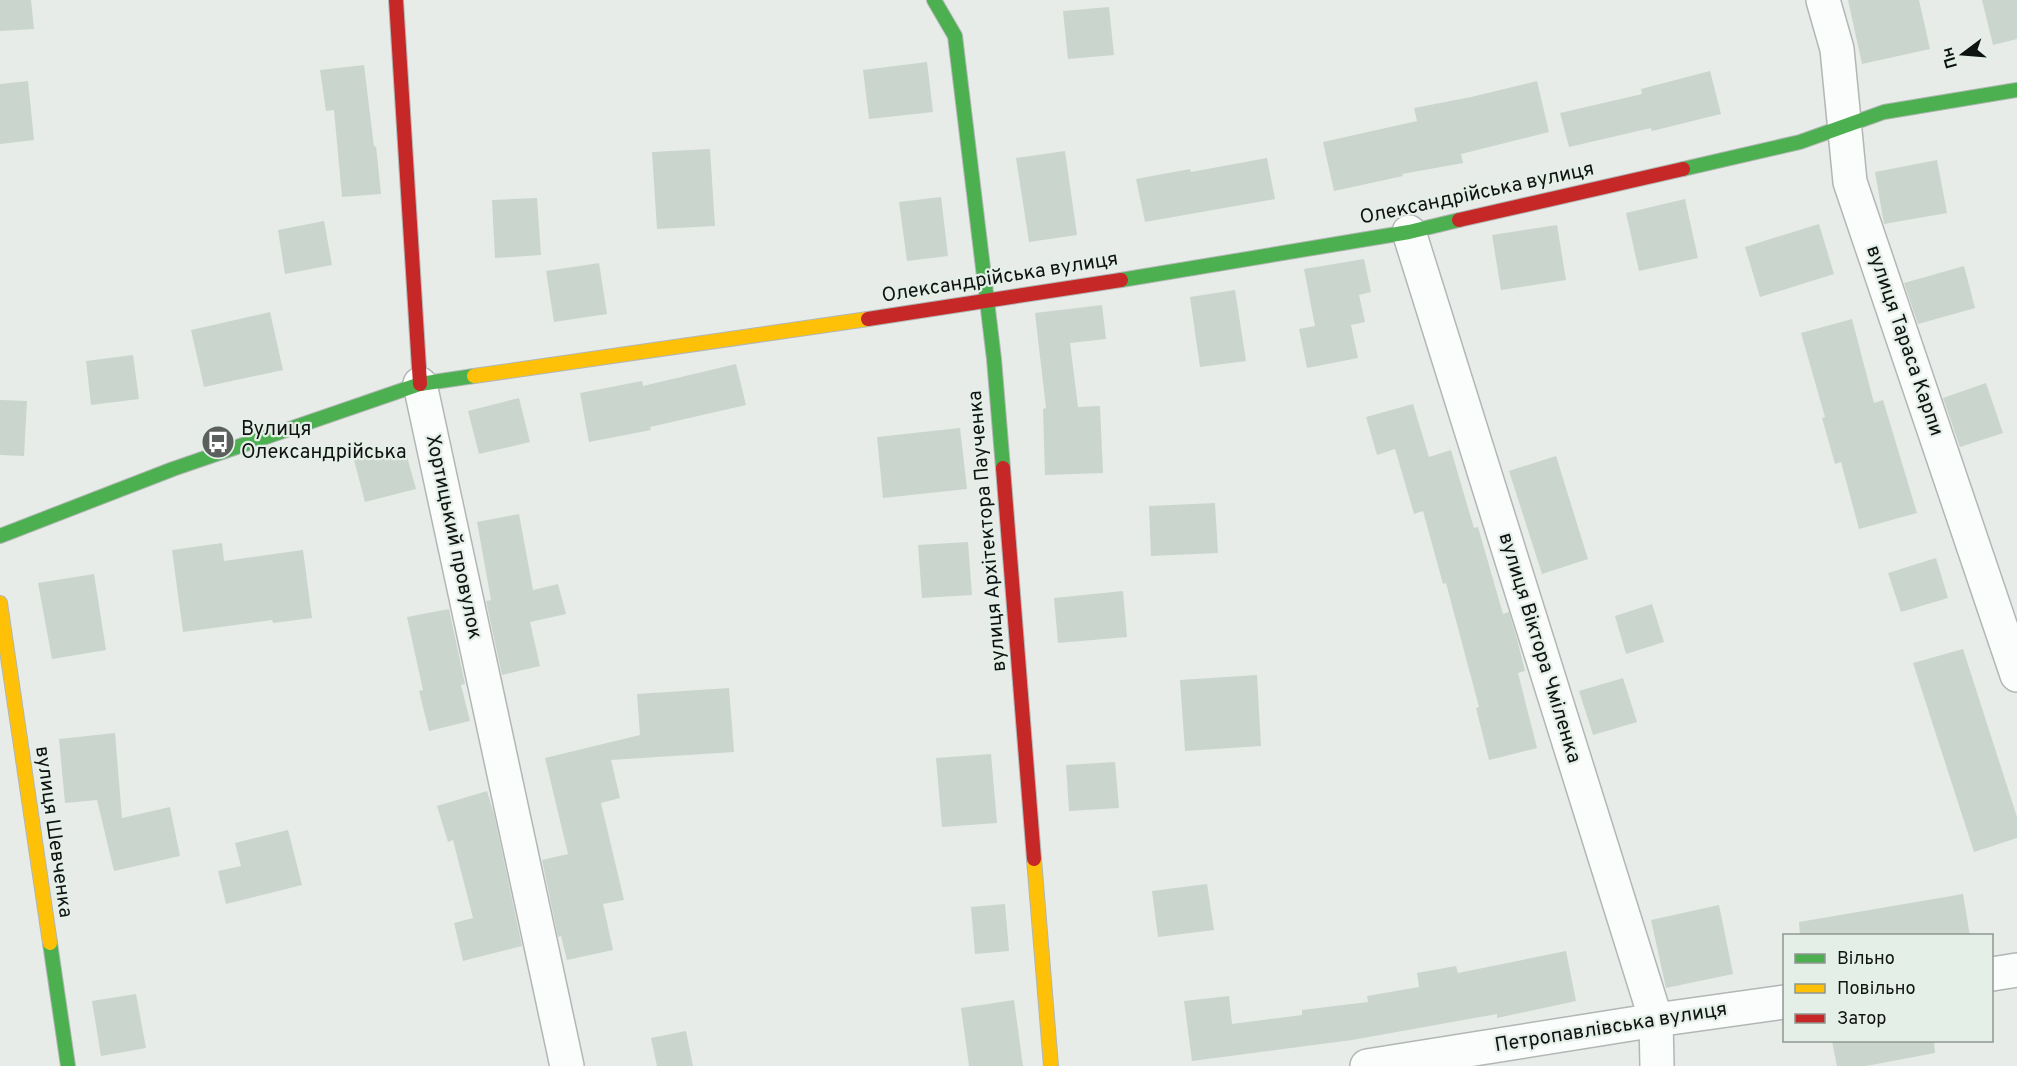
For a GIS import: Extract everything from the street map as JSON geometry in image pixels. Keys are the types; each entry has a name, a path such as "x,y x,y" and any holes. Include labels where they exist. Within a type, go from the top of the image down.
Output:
{"street":[{"name":"Хортицький провулок","path":"396,0 420,384 567,1066"},
{"name":"вулиця Архітектора Паученка","path":"934,0 955,36 988,302 1050,1066"},
{"name":"вулиця Тараса Карпи","path":"1823,0 1837,49 1850,182 2017,675"},
{"name":"Олександрійська вулиця","path":"0,536 173,469 420,384 988,302 1409,232 1800,142 1884,112 2017,90"},
{"name":"вулиця Віктора Чміленка","path":"1409,232 1656,1020 1657,1066"},
{"name":"вулиця Шевченка","path":"0,603 68,1066"},
{"path":"1993,974 2017,970"},
{"name":"Петропавлівська вулиця","path":"1367,1066 1783,1002"}],"building":[{"path":"0,0 31,0 34,29 0,31"},
{"path":"1848,0 1919,0 1930,49 1862,64"},
{"path":"1982,0 2017,0 2017,39 1993,45"},
{"path":"1109,7 1114,55 1068,59 1063,11"},
{"path":"927,62 933,112 869,119 863,70"},
{"path":"364,65 381,194 342,197 334,110 326,111 320,70"},
{"path":"1710,71 1721,114 1652,131 1651,128 1569,147 1560,113 1642,94 1641,89"},
{"path":"28,81 34,140 0,144 0,84"},
{"path":"1537,81 1549,132 1461,154 1463,163 1402,174 1403,176 1334,191 1323,142 1417,121 1414,108"},
{"path":"710,149 715,226 657,229 652,152"},
{"path":"1065,151 1077,235 1029,242 1016,158"},
{"path":"1267,158 1275,199 1145,222 1136,179"},
{"path":"1937,160 1947,213 1884,224 1875,172"},
{"path":"941,197 948,256 907,261 899,202"},
{"path":"537,198 541,255 495,258 492,200"},
{"path":"1685,199 1698,258 1639,271 1626,213"},
{"path":"324,221 332,265 285,274 278,230"},
{"path":"1819,224 1834,274 1760,297 1745,247"},
{"path":"1557,225 1566,280 1501,290 1492,235"},
{"path":"1364,259 1371,292 1359,295 1365,322 1351,325 1358,358 1307,368 1299,329 1315,326 1304,269"},
{"path":"599,263 607,314 554,322 546,271"},
{"path":"1964,266 1975,308 1918,324 1904,283"},
{"path":"1235,290 1246,361 1200,367 1190,297"},
{"path":"1102,305 1106,339 1070,343 1078,407 1100,406 1103,473 1045,475 1043,409 1046,408 1035,313"},
{"path":"270,312 283,370 204,387 191,330"},
{"path":"1852,319 1874,403 1883,400 1917,513 1859,529 1841,462 1835,464 1822,418 1825,417 1801,333"},
{"path":"133,355 139,399 91,405 86,361"},
{"path":"736,364 746,405 650,427 651,430 589,442 580,393 642,381 643,386"},
{"path":"1986,383 2003,433 1960,447 1943,398"},
{"path":"519,398 530,442 479,454 468,411"},
{"path":"0,400 27,401 24,456 0,455"},
{"path":"1413,404 1429,457 1451,450 1474,528 1478,527 1503,614 1509,612 1517,639 1525,671 1518,673 1537,748 1489,760 1476,708 1479,707 1446,583 1443,584 1423,511 1414,514 1395,449 1377,455 1366,417"},
{"path":"960,428 967,489 883,498 877,437"},
{"path":"404,446 416,489 365,502 354,460"},
{"path":"1556,456 1588,559 1542,574 1509,471"},
{"path":"1215,503 1218,553 1151,556 1149,506"},
{"path":"519,514 533,590 558,584 566,614 530,622 540,666 502,675 486,601 491,600 477,522"},
{"path":"968,542 972,595 922,598 918,545"},
{"path":"222,543 224,561 303,550 312,618 273,623 272,620 183,632 172,550"},
{"path":"1936,558 1948,598 1901,612 1888,573"},
{"path":"94,574 106,650 52,659 38,583"},
{"path":"1123,591 1127,637 1058,643 1054,598"},
{"path":"1652,604 1664,642 1626,654 1615,616"},
{"path":"449,609 465,684 461,685 470,721 429,731 419,691 423,690 407,617"},
{"path":"1963,649 2017,817 2017,838 1974,852 1913,663"},
{"path":"1257,675 1261,746 1185,751 1180,680"},
{"path":"1623,678 1637,722 1593,735 1579,691"},
{"path":"729,688 734,752 611,760 620,798 601,803 624,900 603,904 613,950 567,960 561,936 558,937 542,860 568,854 545,758 640,735 637,694"},
{"path":"115,733 122,818 170,807 180,856 114,871 97,800 65,803 59,739"},
{"path":"991,754 997,823 942,827 936,758"},
{"path":"1115,762 1119,808 1069,811 1066,765"},
{"path":"487,791 522,946 463,961 454,923 473,918 453,840 448,842 437,806"},
{"path":"288,830 302,885 226,904 218,871 241,866 235,843"},
{"path":"1207,884 1214,930 1158,937 1152,891"},
{"path":"1963,894 1970,934 1800,934 1799,922"},
{"path":"1005,904 1009,951 975,954 971,907"},
{"path":"1719,905 1733,974 1666,988 1651,920"},
{"path":"1566,951 1576,1001 1497,1018 1497,1014 1352,1040 1192,1061 1184,1001 1229,996 1232,1024 1302,1015 1302,1010 1368,1002 1367,996 1419,987 1417,973 1456,966 1458,973"},
{"path":"136,994 146,1048 101,1056 92,1001"},
{"path":"1014,1000 1023,1066 969,1066 961,1008"},
{"path":"686,1031 693,1066 657,1066 651,1038"},
{"path":"1832,1042 1934,1042 1935,1053 1866,1066 1837,1066"}],"traffic: fast":[{"path":"934,0 955,36 994,359 1003,468"},
{"path":"1683,169 1800,142 1884,112 2017,90"},
{"path":"1121,280 1409,232 1459,220"},
{"path":"0,536 173,469 420,384 474,376"},
{"path":"50,943 68,1066"}],"traffic: slow":[{"path":"474,376 868,319"},
{"path":"0,603 50,943"},
{"path":"1034,859 1051,1066"}],"traffic: jam":[{"path":"396,0 420,384"},
{"path":"1459,220 1683,169"},
{"path":"868,319 1121,280"},
{"path":"1003,468 1034,859"}],"place":[{"name":"Вулиця Олександрійська","path":"218,442"}]}
